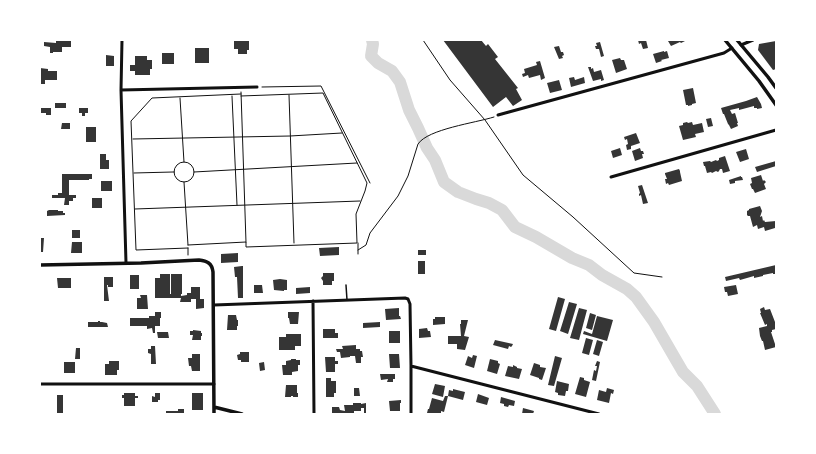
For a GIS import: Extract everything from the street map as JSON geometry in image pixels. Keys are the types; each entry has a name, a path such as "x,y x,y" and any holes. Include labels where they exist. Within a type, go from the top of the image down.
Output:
{"street":[{"path":"122,40 121,90 126,263"},
{"path":"725,40 760,81 776,105"},
{"path":"737,40 776,88"},
{"path":"741,45 753,40"},
{"path":"498,115 724,53 732,48"},
{"path":"121,90 257,87"},
{"path":"611,177 776,130"},
{"path":"40,265 203,260 209,263 213,272 214,414"},
{"path":"214,305 408,299 410,304 412,366 411,414"},
{"path":"313,302 314,414"},
{"path":"412,366 600,414"},
{"path":"40,384 214,384"},
{"path":"214,407 242,414"}],"lane":[{"path":"346,285 346,300"}],"path":[{"path":"424,40 450,80 485,120 524,175 573,217 634,273 662,277"},
{"path":"257,87 322,86 370,183"},
{"path":"240,87 246,247 357,242"},
{"path":"188,248 136,250 131,121 152,98 323,93 358,163 366,183 365,191 356,214 358,254"},
{"path":"289,94 294,244"},
{"path":"232,95 237,205"},
{"path":"180,97 184,162"},
{"path":"358,250 366,246 370,233 398,196 408,176 420,140 450,128 485,120 498,115"},
{"path":"132,140 290,136 343,133"},
{"path":"184,162 190,164 194,172 191,179 181,182 177,180 174,172 175,167 184,162"},
{"path":"194,172 358,163"},
{"path":"133,173 174,172"},
{"path":"184,182 189,261"},
{"path":"135,209 361,201"},
{"path":"188,245 246,242"}],"shaded area":[{"path":"691,374 719,414 711,414 686,376"}],"building":[{"path":"56,40 71,40 71,47 62,47 62,52 50,53 50,47 44,46 44,42 56,43"},
{"path":"443,40 481,40 486,46 488,44 498,57 495,59 518,88 516,89 522,100 513,106 506,97 493,107"},
{"path":"638,40 646,40 648,48 643,49"},
{"path":"687,40 671,46 668,41"},
{"path":"234,41 249,41 249,50 247,50 247,54 238,54 238,49 234,49"},
{"path":"776,41 776,69 773,70 758,50 759,44"},
{"path":"600,42 604,56 601,57 599,49 596,49 595,46 597,46 596,43"},
{"path":"559,46 564,55 562,56 563,58 559,59 554,47"},
{"path":"195,48 209,48 209,63 195,63"},
{"path":"667,51 669,58 656,63 653,54"},
{"path":"162,53 174,53 174,64 162,64"},
{"path":"106,55 114,56 114,66 106,66"},
{"path":"135,56 147,56 147,60 152,60 150,75 135,75 135,71 130,71 130,65 135,65"},
{"path":"620,58 621,60 624,60 627,69 616,73 612,60"},
{"path":"540,61 545,78 541,80 540,75 529,78 528,75 523,77 522,74 525,73 524,69 537,65 536,62"},
{"path":"588,67 591,67 591,69 593,68 594,72 601,70 604,80 601,81 601,79 593,81"},
{"path":"40,68 48,69 48,71 57,71 57,80 45,80 45,84 40,84"},
{"path":"574,77 575,80 584,77 585,83 571,87 569,78"},
{"path":"559,80 562,90 550,93 547,83"},
{"path":"693,88 696,103 688,106 686,105 683,90"},
{"path":"757,97 762,108 757,109 754,108 754,106 739,110 739,108 730,110 732,114 735,113 738,123 738,126 731,129 721,108"},
{"path":"55,103 66,103 66,108 55,108"},
{"path":"40,108 51,108 51,115 40,113"},
{"path":"79,108 88,108 88,113 85,113 85,116 82,116 82,113 79,113"},
{"path":"711,118 713,126 708,127 706,119"},
{"path":"687,122 692,122 693,125 702,123 704,132 695,134 696,137 683,140 679,126"},
{"path":"62,123 70,123 70,129 61,129"},
{"path":"86,127 96,127 96,142 86,142"},
{"path":"636,133 640,143 631,146 631,149 627,150 627,139 625,140 624,137"},
{"path":"620,148 622,155 613,158 611,151"},
{"path":"640,148 644,154 642,154 643,158 635,161 632,151"},
{"path":"746,149 749,159 740,162 736,152"},
{"path":"100,154 106,154 106,160 109,160 109,169 100,169"},
{"path":"725,156 730,171 723,173 722,169 720,169 718,172 707,173 703,162 717,161 719,158"},
{"path":"776,161 776,166 757,172 755,167"},
{"path":"679,169 682,181 669,185 668,183 666,184 665,179 667,179 665,173"},
{"path":"62,174 92,174 92,179 89,180 69,180 69,195 76,195 76,198 73,198 73,201 69,201 69,205 64,205 65,198 52,198 52,195 62,193"},
{"path":"761,175 763,181 764,180 766,182 764,184 766,189 755,193 750,184 752,183 751,178"},
{"path":"741,176 743,180 735,181 735,183 730,184 729,180"},
{"path":"101,181 112,181 112,191 101,191"},
{"path":"642,185 648,203 643,204 641,195 639,196 640,193 638,186"},
{"path":"92,198 102,198 102,208 92,208"},
{"path":"760,206 762,211 760,217 762,216 763,221 764,220 765,222 776,221 776,231 775,228 765,231 764,227 758,229 757,225 753,227 750,216 747,215 747,211"},
{"path":"47,211 63,211 65,215 47,216"},
{"path":"72,230 80,230 80,238 72,238"},
{"path":"40,238 44,238 43,252 40,252"},
{"path":"72,242 82,242 82,253 71,253"},
{"path":"339,247 339,255 320,256 319,248"},
{"path":"418,250 426,250 426,255 418,255"},
{"path":"238,253 238,262 221,263 221,254"},
{"path":"418,261 425,261 425,274 418,274"},
{"path":"776,265 776,274 773,273 754,278 754,276 740,280 739,278 726,281 725,277"},
{"path":"243,266 243,298 238,298 237,277 235,277 234,267"},
{"path":"323,273 334,273 334,281 332,281 332,285 323,285 321,278"},
{"path":"160,274 170,274 170,294 171,274 182,274 181,296 191,293 191,287 200,287 200,299 204,299 204,308 196,309 196,299 191,299 191,302 180,302 181,298 155,298 155,278 160,278"},
{"path":"130,275 139,275 139,289 130,289"},
{"path":"104,277 113,277 113,287 108,287 107,285 109,301 104,301"},
{"path":"57,278 71,278 71,288 58,288"},
{"path":"273,280 287,280 287,290 274,290"},
{"path":"254,285 262,285 263,293 254,293"},
{"path":"736,285 738,294 728,296 724,287"},
{"path":"310,287 310,293 296,294 296,288"},
{"path":"140,295 147,295 148,309 137,309 137,298 141,298"},
{"path":"558,297 565,299 556,331 549,329"},
{"path":"569,302 577,304 568,334 560,331"},
{"path":"764,307 765,310 770,309 776,322 776,329 772,330 771,332 776,347 765,350 759,328 767,326 767,324 765,325 760,313 760,309"},
{"path":"399,308 399,316 401,319 386,320 385,309"},
{"path":"579,308 587,310 579,340 570,338"},
{"path":"155,312 161,312 161,318 160,326 155,326 155,333 153,333 152,328 147,329 147,326 130,326 130,318 149,318 149,316 155,316"},
{"path":"288,312 299,312 298,324 290,324"},
{"path":"590,313 596,315 592,330 586,328"},
{"path":"228,315 236,315 238,320 237,330 227,330"},
{"path":"597,316 613,320 607,341 583,334 584,331 592,334"},
{"path":"435,317 445,317 445,324 433,325 433,319 435,319"},
{"path":"461,320 468,320 464,336 469,337 465,350 457,349 457,344 448,344 448,336 461,336"},
{"path":"98,321 107,323 108,327 88,327 88,322"},
{"path":"380,322 380,327 363,328 363,323"},
{"path":"427,328 428,331 430,331 431,337 419,338 419,329"},
{"path":"323,329 335,329 335,333 338,333 338,338 323,338"},
{"path":"190,331 201,331 201,340 192,340 193,335 190,335"},
{"path":"389,331 400,331 400,343 389,343"},
{"path":"157,332 168,332 169,338 158,338"},
{"path":"286,334 301,334 301,346 295,346 295,350 279,350 279,337 286,337"},
{"path":"586,338 593,340 589,355 582,353"},
{"path":"495,340 513,344 511,347 509,346 508,349 493,345"},
{"path":"597,340 603,342 599,356 593,354"},
{"path":"356,345 356,349 360,349 360,351 362,351 363,357 361,357 361,363 356,363 355,356 341,358 340,352 337,352 336,349 343,349 342,346"},
{"path":"151,346 155,346 156,364 151,364 151,354 148,353 148,349 151,349"},
{"path":"76,348 80,348 80,359 75,359"},
{"path":"240,352 249,352 249,362 241,362 241,360 238,360 237,355 240,354"},
{"path":"192,354 200,354 200,371 192,371 191,366 189,366 188,358 192,358"},
{"path":"389,354 399,354 400,368 390,368"},
{"path":"473,355 477,356 474,368 465,365 468,356 472,358"},
{"path":"555,356 562,358 554,386 548,385"},
{"path":"325,357 335,357 335,361 338,361 338,364 335,364 335,372 326,372"},
{"path":"291,359 300,360 298,371 292,372 292,375 283,375 282,365 286,365 286,361"},
{"path":"490,359 498,361 500,364 497,374 487,371"},
{"path":"109,361 119,361 119,370 117,370 117,375 105,375 105,364 109,364"},
{"path":"597,361 600,362 596,381 592,380 594,370 596,371 597,366 595,366"},
{"path":"64,362 75,362 75,373 64,373"},
{"path":"264,362 265,370 260,371 259,363"},
{"path":"534,363 540,365 540,367 546,368 542,380 530,375"},
{"path":"513,365 522,369 519,379 505,376 508,366 513,367"},
{"path":"380,374 395,374 395,379 393,379 393,382 387,382 388,379 381,380"},
{"path":"580,377 590,382 586,397 575,394"},
{"path":"326,378 331,378 331,381 336,381 336,393 334,393 334,397 326,397"},
{"path":"557,381 569,384 568,391 566,391 565,396 558,395 558,393 555,392"},
{"path":"435,384 445,386 443,397 432,394"},
{"path":"286,385 297,385 298,397 285,397"},
{"path":"354,388 359,388 360,396 354,396"},
{"path":"607,388 614,390 613,394 611,393 609,403 597,400 599,390 606,392"},
{"path":"453,389 465,392 463,400 448,396 449,390 453,391"},
{"path":"124,393 135,393 135,396 138,396 138,398 135,398 135,406 124,406 124,398 122,398 122,395 124,395"},
{"path":"155,393 160,393 160,400 158,400 158,402 152,402 152,396 155,397"},
{"path":"192,393 203,393 203,410 192,410"},
{"path":"478,394 489,398 487,405 476,402"},
{"path":"57,395 63,395 63,414 57,414"},
{"path":"445,396 448,396 444,412 441,411 441,414 427,413 432,398 443,401"},
{"path":"501,397 515,401 514,406 504,406 504,404 500,403"},
{"path":"401,400 400,411 390,411 389,401"},
{"path":"353,403 366,403 366,414 364,414 364,408 361,408 361,411 354,411 354,414 332,414 332,407 339,407 340,410 345,411 344,405 353,405"},
{"path":"523,408 534,411 533,414 522,414"},
{"path":"178,409 184,409 184,414 166,414 166,411 178,411"}],"waterway":[{"path":"372,40 373,44 371,56 378,63 392,71 400,82 409,110 427,148 435,160 444,182 458,192 489,203 502,210 515,227 536,237 572,258 589,265 602,275 627,289 636,297 654,322 683,372 697,386 715,414"}]}
